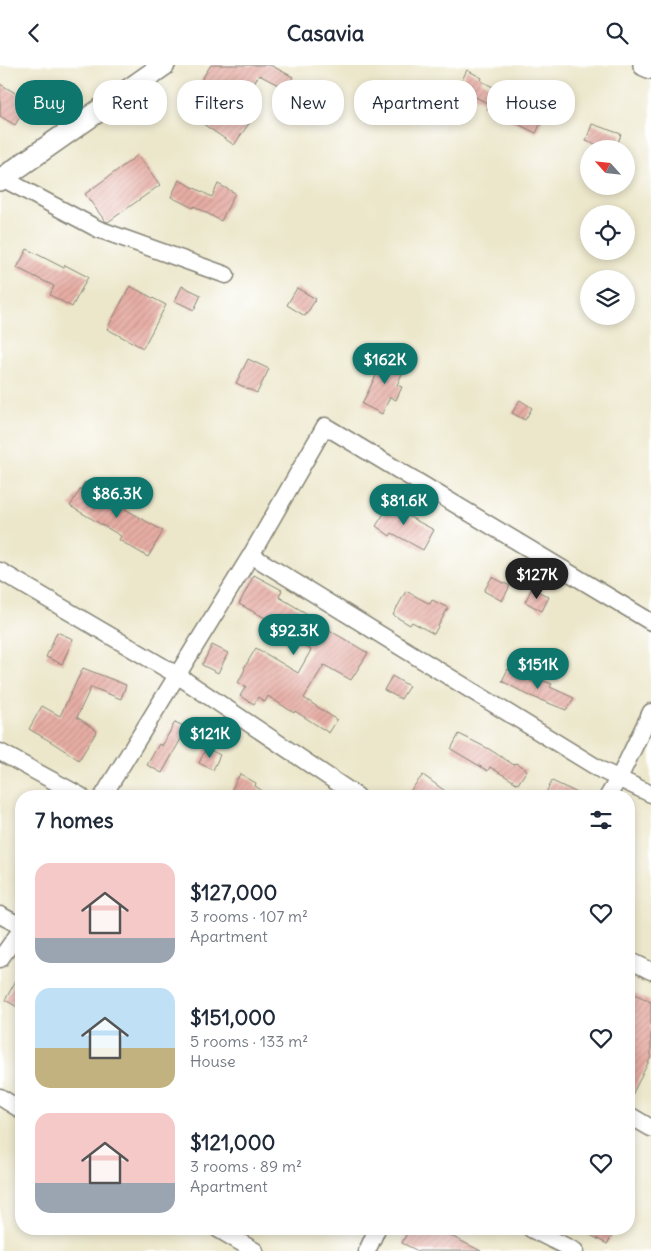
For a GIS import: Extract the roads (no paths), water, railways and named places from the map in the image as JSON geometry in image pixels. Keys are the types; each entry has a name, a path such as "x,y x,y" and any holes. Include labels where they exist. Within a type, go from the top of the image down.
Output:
{"street":[{"path":"164,65 1,179 98,229 226,275"},
{"path":"644,65 651,68"},
{"path":"107,790 251,555 325,426 651,622"},
{"path":"251,555 601,770 651,794"},
{"path":"0,571 177,675 348,790"},
{"path":"612,790 651,712"},
{"path":"0,752 70,790"},
{"path":"0,915 15,924"},
{"path":"0,959 15,937"},
{"path":"635,963 651,971"},
{"path":"0,1097 15,1106"},
{"path":"635,1119 651,1128"},
{"path":"228,1235 255,1251"},
{"path":"367,1251 374,1235"},
{"path":"542,1235 575,1251"}]}
